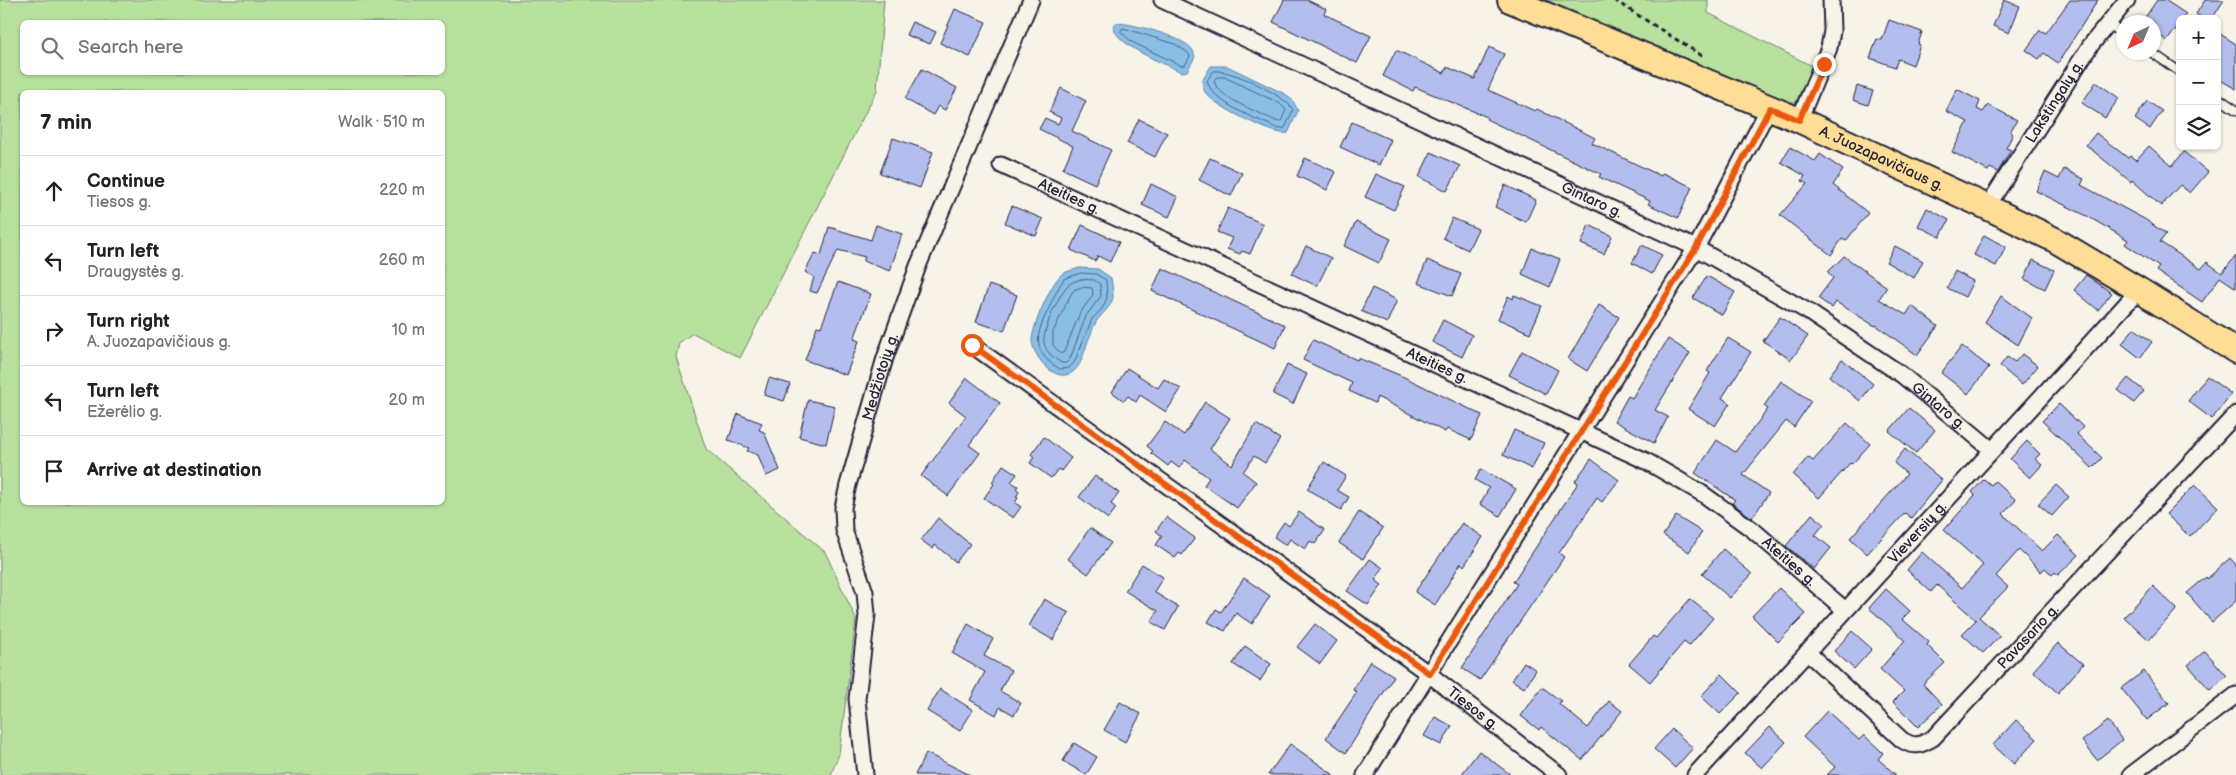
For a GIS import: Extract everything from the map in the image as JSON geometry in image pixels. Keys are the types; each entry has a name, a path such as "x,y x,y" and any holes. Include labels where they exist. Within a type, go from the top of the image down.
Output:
{"main road":[{"name":"A. Juozapavičiaus g.","path":"1510,0 1799,120 1987,207 2055,240 2236,351"}],"street":[{"name":"Medžiotojų g.","path":"865,775 857,699 867,615 865,592 844,530 844,508 848,485 885,358 918,266 1031,0"},
{"name":"Gintaro g.","path":"1162,0 1696,248 1807,310 1902,375 1992,450"},
{"path":"1799,120 1829,48 1832,31 1831,0"},
{"name":"Lakštingalų g.","path":"1987,207 2090,46 2126,0"},
{"path":"1366,775 1696,248 1770,108"},
{"name":"Ateities g.","path":"1001,165 1646,461 1703,494 1753,530 1845,610"},
{"name":"Vieversių g.","path":"1694,775 2139,290"},
{"name":"Tiesos g.","path":"972,345 1430,674 1560,775"},
{"name":"Pavasario g.","path":"1807,652 1902,740 1910,745 1919,746 1933,738 2236,414"},
{"path":"2131,775 2236,695"}],"lane":[{"path":"2108,24 2116,29"},
{"path":"2161,59 2176,69"},
{"path":"2221,100 2236,110"}],"path":[{"path":"1614,0 1712,61"}],"green space":[{"path":"0,0 884,0 877,90 740,358 693,333 679,343 676,357 706,449 825,552 856,619 839,754 831,775 0,775"},
{"path":"1546,0 1708,0 1708,13 1812,66 1795,104"}],"water":[{"path":"1116,23 1145,28 1179,40 1192,49 1195,57 1187,71 1181,72 1133,48 1117,35 1113,27"},
{"path":"1211,66 1227,66 1285,94 1293,101 1298,111 1288,133 1281,133 1258,125 1231,112 1210,98 1204,91 1202,81"},
{"path":"1079,268 1098,269 1111,278 1113,297 1108,308 1095,324 1077,368 1067,375 1060,375 1047,368 1037,355 1033,347 1033,334 1052,287 1061,275"}],"building":[{"path":"1284,0 1307,0 1326,9 1324,14 1371,36 1357,63 1273,22"},
{"path":"2004,0 2020,6 2009,33 1993,26"},
{"path":"2070,0 2098,0 2058,63 2044,53 2039,59 2026,50 2040,30 2046,33"},
{"path":"2157,0 2165,0 2186,14 2176,15 2176,29 2167,41 2161,36 2161,15 2147,15"},
{"path":"2205,0 2224,0 2215,15 2196,14"},
{"path":"955,9 986,22 970,57 940,43"},
{"path":"1889,20 1922,32 1913,65 1898,59 1895,67 1870,58 1877,39 1882,40"},
{"path":"912,22 936,32 930,44 906,35"},
{"path":"2221,35 2236,44 2236,89 2221,80"},
{"path":"1489,47 1504,54 1488,90 1535,111 1537,109 1595,138 1592,143 1661,176 1663,173 1692,187 1678,218 1648,204 1650,201 1599,177 1601,174 1486,119 1487,117 1415,87 1413,91 1383,76 1396,50 1444,73 1447,67 1475,79"},
{"path":"922,69 957,88 945,110 938,106 933,115 905,99"},
{"path":"2096,82 2119,98 2105,118 2082,103"},
{"path":"1857,86 1873,91 1868,105 1853,100"},
{"path":"1061,88 1086,101 1072,131 1111,150 1095,184 1063,169 1073,146 1039,129 1045,118 1058,124 1061,118 1049,112"},
{"path":"1957,89 1980,101 1977,109 1983,112 1988,105 2017,120 2010,132 2013,134 2006,148 2011,150 1998,172 1990,168 1988,171 1952,152 1968,122 1946,111"},
{"path":"2147,101 2162,111 2150,129 2135,119"},
{"path":"1139,119 1167,133 1155,157 1127,143"},
{"path":"1352,122 1391,140 1379,165 1340,147"},
{"path":"2096,133 2128,158 2130,156 2136,160 2149,146 2172,166 2184,152 2208,172 2190,193 2180,185 2161,206 2132,180 2131,182 2086,145"},
{"path":"893,138 933,152 920,188 880,173"},
{"path":"1790,147 1815,161 1820,154 1843,170 1833,185 1868,213 1846,241 1842,239 1831,255 1780,215 1807,184 1802,181 1805,176 1781,162"},
{"path":"1431,152 1460,166 1447,191 1419,177"},
{"path":"1210,158 1242,173 1231,196 1199,180"},
{"path":"1305,158 1336,172 1327,190 1297,176"},
{"path":"2064,169 2084,179 2081,185 2146,220 2166,234 2160,242 2201,269 2207,262 2222,273 2236,256 2236,288 2220,277 2202,302 2156,271 2159,267 2125,244 2128,240 2087,216 2036,191 2045,172 2059,179"},
{"path":"1376,174 1405,187 1394,210 1365,197"},
{"path":"1151,184 1178,197 1169,217 1142,205"},
{"path":"1505,185 1536,200 1526,222 1495,207"},
{"path":"1012,206 1043,219 1036,236 1005,223"},
{"path":"1228,208 1263,224 1250,254 1242,251 1240,254 1227,249 1232,238 1217,232"},
{"path":"1927,208 1949,220 1940,237 1918,226"},
{"path":"1452,218 1478,229 1468,250 1443,238"},
{"path":"1356,222 1391,239 1379,263 1344,246"},
{"path":"876,225 902,234 890,271 863,261 865,257 838,250 817,293 810,291 814,277 805,272 815,253 821,255 829,227 871,240"},
{"path":"1082,225 1119,242 1110,262 1098,256 1095,261 1071,250"},
{"path":"1589,225 1612,236 1604,254 1581,244"},
{"path":"1984,235 2006,247 1996,266 1974,255"},
{"path":"1642,245 1662,255 1652,274 1632,263"},
{"path":"1306,246 1331,258 1317,286 1292,274"},
{"path":"1895,246 1923,261 1914,278 1886,262"},
{"path":"1532,248 1560,259 1550,287 1522,274"},
{"path":"1844,256 1887,287 1879,299 1906,315 1912,306 1938,326 1917,355 1876,325 1836,302 1832,308 1818,298 1833,278 1828,272"},
{"path":"1427,260 1461,274 1452,296 1418,283"},
{"path":"2033,260 2054,270 2045,289 2024,279"},
{"path":"1162,268 1285,325 1275,348 1152,291"},
{"path":"1955,271 1973,281 1965,297 1947,288"},
{"path":"2086,275 2112,293 2098,310 2074,290"},
{"path":"1707,276 1735,292 1722,315 1693,298"},
{"path":"838,282 871,294 854,339 859,341 846,375 805,360 817,326 821,327"},
{"path":"989,285 1017,295 1004,331 976,322"},
{"path":"1372,288 1397,300 1387,323 1361,311"},
{"path":"1514,295 1542,306 1530,333 1498,319 1508,296 1513,299"},
{"path":"2001,296 2032,318 2018,345 1985,322"},
{"path":"1599,305 1619,317 1587,371 1568,359"},
{"path":"1780,317 1808,336 1791,360 1763,341"},
{"path":"1443,320 1472,335 1462,357 1432,342"},
{"path":"2134,328 2152,342 2140,358 2122,344"},
{"path":"1728,338 1751,352 1722,398 1730,403 1715,426 1688,409 1710,373 1707,371"},
{"path":"1668,339 1690,353 1655,410 1668,417 1654,443 1614,421 1628,396 1632,398"},
{"path":"1313,340 1357,360 1358,358 1404,377 1482,415 1471,440 1447,429 1445,432 1377,397 1375,403 1349,391 1352,383 1303,360"},
{"path":"1962,346 1989,367 1968,394 1941,373"},
{"path":"1522,351 1558,370 1546,394 1509,375"},
{"path":"2022,354 2038,366 2022,385 2000,366 2007,357 2015,362"},
{"path":"1842,359 1873,384 1860,401 1829,376"},
{"path":"1287,365 1307,374 1293,404 1273,394"},
{"path":"1127,368 1158,388 1164,379 1181,389 1166,412 1140,395 1136,402 1128,396 1124,401 1112,392"},
{"path":"2207,376 2231,394 2212,419 2188,401"},
{"path":"769,378 790,384 784,401 764,395"},
{"path":"967,378 1000,403 969,445 980,453 948,496 921,476 966,416 949,403"},
{"path":"2128,378 2144,391 2134,403 2118,390"},
{"path":"1781,381 1811,401 1794,427 1786,421 1743,475 1769,493 1752,518 1732,503 1735,500 1695,473 1717,440 1735,452 1768,409 1764,406"},
{"path":"808,400 835,406 826,444 799,437"},
{"path":"1205,402 1230,418 1210,449 1232,465 1256,424 1280,439 1265,463 1254,456 1243,472 1256,482 1237,508 1204,485 1209,478 1185,460 1179,468 1171,462 1168,466 1151,453 1153,451 1147,446 1165,422 1184,435"},
{"path":"2059,404 2083,427 2077,434 2102,458 2092,468 2042,421"},
{"path":"1909,408 1935,430 1916,453 1889,431"},
{"path":"738,414 762,423 759,430 764,432 780,470 766,476 758,455 747,451 749,448 728,440"},
{"path":"1847,423 1870,444 1819,498 1793,475 1808,457 1813,461"},
{"path":"1514,430 1544,443 1532,469 1503,455"},
{"path":"1044,437 1071,458 1061,471 1058,469 1051,478 1030,463 1034,457 1031,454"},
{"path":"2027,441 2040,454 2035,459 2042,465 2030,478 2010,459"},
{"path":"1905,449 1942,480 1911,518 1905,513 1867,554 1850,538 1907,474 1894,463"},
{"path":"1591,459 1619,480 1602,502 1597,498 1559,553 1564,557 1480,680 1462,668 1517,584 1513,582 1578,483 1575,481"},
{"path":"1324,462 1346,476 1337,490 1349,497 1341,510 1307,489"},
{"path":"1003,465 1017,474 1011,482 1018,486 1016,489 1019,492 1016,497 1018,498 1015,503 1021,507 1013,518 984,498 994,484 992,482"},
{"path":"1481,469 1516,489 1500,516 1480,504 1489,488 1475,480"},
{"path":"1095,476 1119,493 1111,504 1116,508 1108,519 1079,497"},
{"path":"1984,479 1991,485 1995,481 2016,500 2003,514 2042,551 2058,535 2079,555 2058,575 2055,572 2052,575 2045,568 2041,572 2019,550 1996,576 2008,587 1979,617 2000,636 1983,653 1962,634 1976,620 1937,585 1931,592 1907,570 1922,552 1962,588 1983,565 1944,530 1975,495 1972,492"},
{"path":"2056,485 2069,497 2052,516 2038,504"},
{"path":"2195,485 2218,507 2190,537 2166,514"},
{"path":"1299,512 1325,530 1315,544 1310,541 1305,549 1290,539 1286,545 1274,537 1284,522 1289,526"},
{"path":"1359,512 1383,528 1363,559 1339,543"},
{"path":"1812,514 1824,524 1815,535 1831,548 1814,569 1786,546"},
{"path":"1676,516 1702,532 1689,552 1663,535"},
{"path":"1166,517 1195,538 1182,555 1179,553 1175,558 1156,545 1162,536 1156,531"},
{"path":"938,518 970,544 956,562 935,545 933,549 921,540"},
{"path":"1462,523 1483,537 1464,566 1461,563 1435,605 1415,592"},
{"path":"1090,528 1111,543 1088,574 1068,559"},
{"path":"1723,549 1752,574 1730,598 1702,574"},
{"path":"2230,558 2236,565 2236,601 2212,622 2187,593 2206,577 2207,579"},
{"path":"1370,559 1383,568 1375,580 1382,585 1368,605 1347,591"},
{"path":"1142,564 1163,577 1154,592 1178,607 1165,630 1151,622 1158,611 1125,591"},
{"path":"1244,578 1270,596 1252,624 1236,613 1225,631 1208,622 1216,609 1221,612"},
{"path":"2153,586 2177,609 2149,640 2124,617"},
{"path":"1779,588 1806,614 1778,642 1752,616"},
{"path":"1886,589 1910,611 1902,619 1929,642 1927,645 1945,663 1923,684 1942,704 1918,727 1893,702 1904,691 1880,669 1905,640 1869,608"},
{"path":"1044,599 1069,613 1053,640 1029,626"},
{"path":"1690,599 1713,618 1689,646 1684,642 1650,682 1629,664 1653,636 1656,638"},
{"path":"968,624 993,639 984,656 1011,670 1000,691 1021,703 1014,715 1000,707 996,715 970,700 985,672 952,653"},
{"path":"1315,624 1337,641 1320,664 1297,647"},
{"path":"1852,631 1872,649 1854,669 1834,651"},
{"path":"2058,643 2083,664 2058,693 2033,671"},
{"path":"1245,646 1271,664 1260,681 1233,664"},
{"path":"2205,651 2227,676 2210,690 2188,665"},
{"path":"1370,661 1394,676 1346,753 1326,738 1357,692 1353,690"},
{"path":"1524,662 1536,670 1524,688 1512,680"},
{"path":"2144,671 2169,703 2147,720 2121,688"},
{"path":"1722,674 1741,693 1720,714 1701,696"},
{"path":"1542,687 1561,701 1559,704 1588,728 1609,701 1622,711 1582,760 1541,727 1539,730 1521,716"},
{"path":"940,689 973,710 960,731 927,711"},
{"path":"1120,702 1141,714 1125,742 1104,730"},
{"path":"1827,711 1859,740 1864,735 1883,753 1878,759 1896,775 1827,775 1835,767 1803,737"},
{"path":"1435,717 1452,726 1441,745 1424,736"},
{"path":"2016,720 2037,739 2014,764 1993,745"},
{"path":"2108,721 2122,740 2097,760 2082,741"},
{"path":"1770,727 1786,742 1762,768 1745,753"},
{"path":"1672,729 1693,748 1675,768 1654,749"},
{"path":"1074,743 1097,757 1086,775 1063,761"},
{"path":"1290,744 1317,763 1334,775 1268,775"},
{"path":"1479,751 1511,775 1461,775"},
{"path":"926,753 970,775 915,775"}],"route":[{"path":"972,345 1430,674 1696,248 1770,108 1799,120 1824,64"}]}
